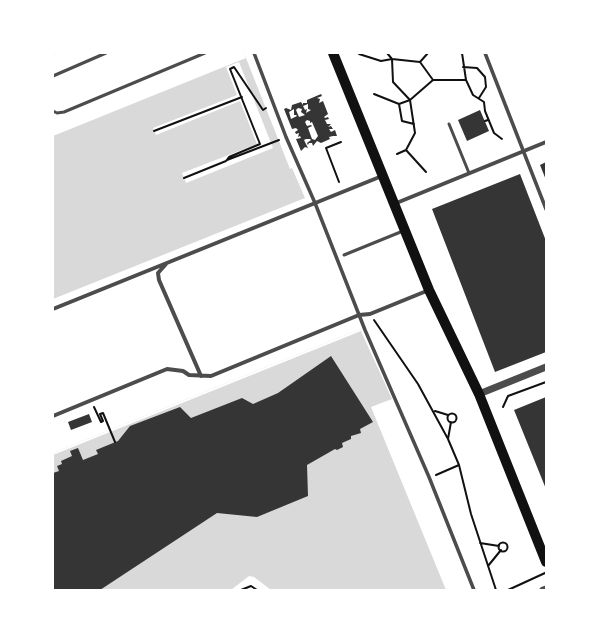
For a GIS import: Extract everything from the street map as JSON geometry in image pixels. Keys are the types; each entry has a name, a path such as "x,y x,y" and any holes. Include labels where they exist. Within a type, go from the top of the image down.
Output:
{"main road":[{"path":"333,53 429,290 479,394 546,562"}],"street":[{"path":"254,53 286,137 315,203 359,315 429,478 474,590"},
{"path":"485,53 546,209"},
{"path":"394,204 546,142"},
{"path":"53,309 382,176"},
{"path":"167,263 158,273 159,280 200,376"},
{"path":"53,416 166,369 200,376 211,376 359,315 370,314 429,290"},
{"path":"479,394 546,367"}],"lane":[{"path":"53,76 106,53"},
{"path":"53,111 57,113 64,112 205,53"},
{"path":"448,124 468,173"},
{"path":"344,255 405,231"}],"path":[{"path":"360,53 359,54 381,61 392,59 420,62"},
{"path":"387,53 392,59 393,82 410,100 415,133 406,150 397,154"},
{"path":"420,62 428,53"},
{"path":"462,53 466,80 473,95 484,102 488,120 494,133 502,139"},
{"path":"420,62 432,80"},
{"path":"464,67 478,68 485,77 486,87 479,99"},
{"path":"226,161 229,157 260,144 249,120 242,97 230,69 235,68 263,110"},
{"path":"374,94 399,104 410,100 432,80 466,80"},
{"path":"154,131 242,97"},
{"path":"399,104 402,121 414,124"},
{"path":"484,121 488,120"},
{"path":"184,178 279,140"},
{"path":"339,182 326,148 341,142"},
{"path":"406,150 426,172"},
{"path":"370,314 418,384 448,439 459,465 480,543 496,590"},
{"path":"503,407 508,396 546,382"},
{"path":"92,401 101,422 103,421 100,414 103,413 115,442"},
{"path":"434,411 448,415 451,413 456,416 456,421 451,422"},
{"path":"448,415 448,420 451,422 448,439"},
{"path":"429,478 459,465"},
{"path":"480,543 499,546 502,543 507,544 507,550 501,550"},
{"path":"499,546 501,550"},
{"path":"488,566 501,550"},
{"path":"508,590 546,572"},
{"path":"241,590 246,586 251,586 257,590"}],"shaded area":[{"path":"53,53 244,53 290,169 292,168 305,198 53,299"},
{"path":"360,329 392,399 371,407 446,590 271,590 254,577 249,576 231,590 53,590 53,453"}],"pier":[{"path":"58,53 244,53 246,58 53,136 53,55"},
{"path":"239,62 273,148 186,183 182,173 257,144 240,101 156,135 153,128 237,95 226,67"},
{"path":"360,329 361,331 53,455 53,453"}],"building":[{"path":"321,94 322,96 317,98 320,99 319,103 323,101 328,114 324,117 328,117 329,119 325,120 327,124 331,124 328,127 331,126 333,129 329,129 331,132 335,130 337,136 329,137 330,139 321,143 317,141 313,146 312,143 309,143 308,145 307,143 311,140 310,139 306,139 304,140 308,148 305,147 301,151 296,139 301,138 300,136 298,137 299,133 296,134 295,132 298,130 296,128 292,129 284,109 286,108 291,110 292,105 301,102 303,105 303,103 307,103 307,100","holes":["308,104 308,109 311,110 306,113 307,109 305,110 303,106","298,108 302,109 301,112 305,115 299,117 296,110","294,109 294,115 297,116 291,119 289,112","307,120 310,121 310,123 312,122 318,136 315,140 312,139 308,128 312,126 307,126 305,122"]},
{"path":"480,110 489,131 467,141 458,120"},
{"path":"546,162 546,180 540,165"},
{"path":"520,174 546,241 546,352 495,372 432,209"},
{"path":"331,356 373,422 360,429 361,433 351,436 351,439 342,443 343,447 337,450 335,449 307,465 308,496 257,517 217,513 100,590 53,590 53,473 59,471 57,466 62,464 61,461 72,456 70,451 78,448 83,460 98,454 96,450 118,441 130,426 180,407 191,418 242,398 253,404 278,393"},
{"path":"546,397 546,489 514,410"},
{"path":"89,414 92,422 71,430 68,422"}]}
